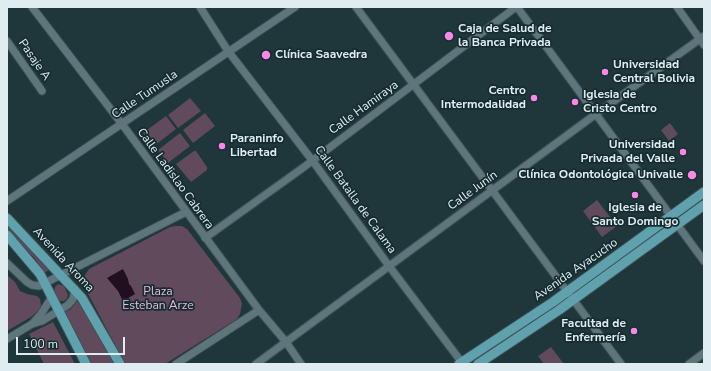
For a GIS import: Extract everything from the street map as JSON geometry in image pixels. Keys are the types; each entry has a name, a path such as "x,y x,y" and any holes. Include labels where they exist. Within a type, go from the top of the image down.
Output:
{"main road":[{"name":"Avenida Ayacucho","path":"461,363 568,291 704,192"},
{"name":"Avenida Ayacucho","path":"478,364 573,299 704,205"},
{"name":"Avenida Aroma","path":"7,218 75,289 87,304 120,364"},
{"name":"Avenida Aroma","path":"7,235 34,265 45,283 86,364"}],"street":[{"name":"Calle Ladislao Cabrera","path":"32,7 122,124 205,238 259,310 286,342 301,364"},
{"name":"Calle Batalla de Calama","path":"200,7 228,51 312,160 461,363"},
{"name":"Calle Tumusla","path":"7,201 295,7"},
{"path":"356,7 621,364"},
{"path":"517,7 704,261"},
{"name":"Calle Hamiraya","path":"205,238 414,85 517,7"},
{"path":"677,7 703,40"},
{"name":"Calle Junín","path":"256,364 596,114 703,40"},
{"name":"Pasaje A","path":"7,41 42,91"},
{"path":"7,263 32,285 39,286 186,212"},
{"path":"7,339 32,324 42,321 71,302 75,289"},
{"path":"32,324 41,314 52,297"},
{"path":"176,364 259,310"},
{"path":"689,364 704,353"}],"green space":[{"path":"190,98 201,111 178,128 168,115"},
{"path":"205,113 215,126 193,143 183,130"},
{"path":"166,116 176,129 154,146 143,133"},
{"path":"670,123 678,134 669,141 661,130"},
{"path":"180,133 190,146 168,163 158,150"},
{"path":"196,151 207,167 207,170 191,182 176,164"},
{"path":"597,200 617,226 602,237 583,211"},
{"path":"7,223 49,270 44,273 36,260 7,229"},
{"name":"Plaza Esteban Arze","path":"182,226 187,229 240,298 242,304 240,314 237,319 165,364 125,364 83,284 83,278 89,269 170,227"},
{"path":"7,275 15,282 20,291 37,296 40,299 41,305 40,309 31,317 7,331"},
{"path":"58,284 64,286 68,295 64,301 59,301 54,291"},
{"path":"77,301 84,308 114,364 91,364 65,312 71,309"},
{"path":"53,322 75,364 44,364 29,334"},
{"path":"551,347 564,364 544,364 538,356"}],"shaded area":[{"path":"123,269 135,294 123,301 118,291 107,278"}],"place":[{"name":"Caja de Salud de la Banca Privada","path":"449,36"},
{"name":"Clínica Saavedra","path":"266,55"},
{"name":"Universidad Central Bolivia","path":"605,72"},
{"name":"Centro Intermodalidad","path":"534,98"},
{"name":"Iglesia de Cristo Centro","path":"575,102"},
{"name":"Paraninfo Libertad","path":"222,146"},
{"name":"Universidad Privada del Valle","path":"683,152"},
{"name":"Clínica Odontológica Univalle","path":"692,175"},
{"name":"Iglesia de Santo Domingo","path":"635,195"},
{"name":"Facultad de Enfermería","path":"634,331"}]}
